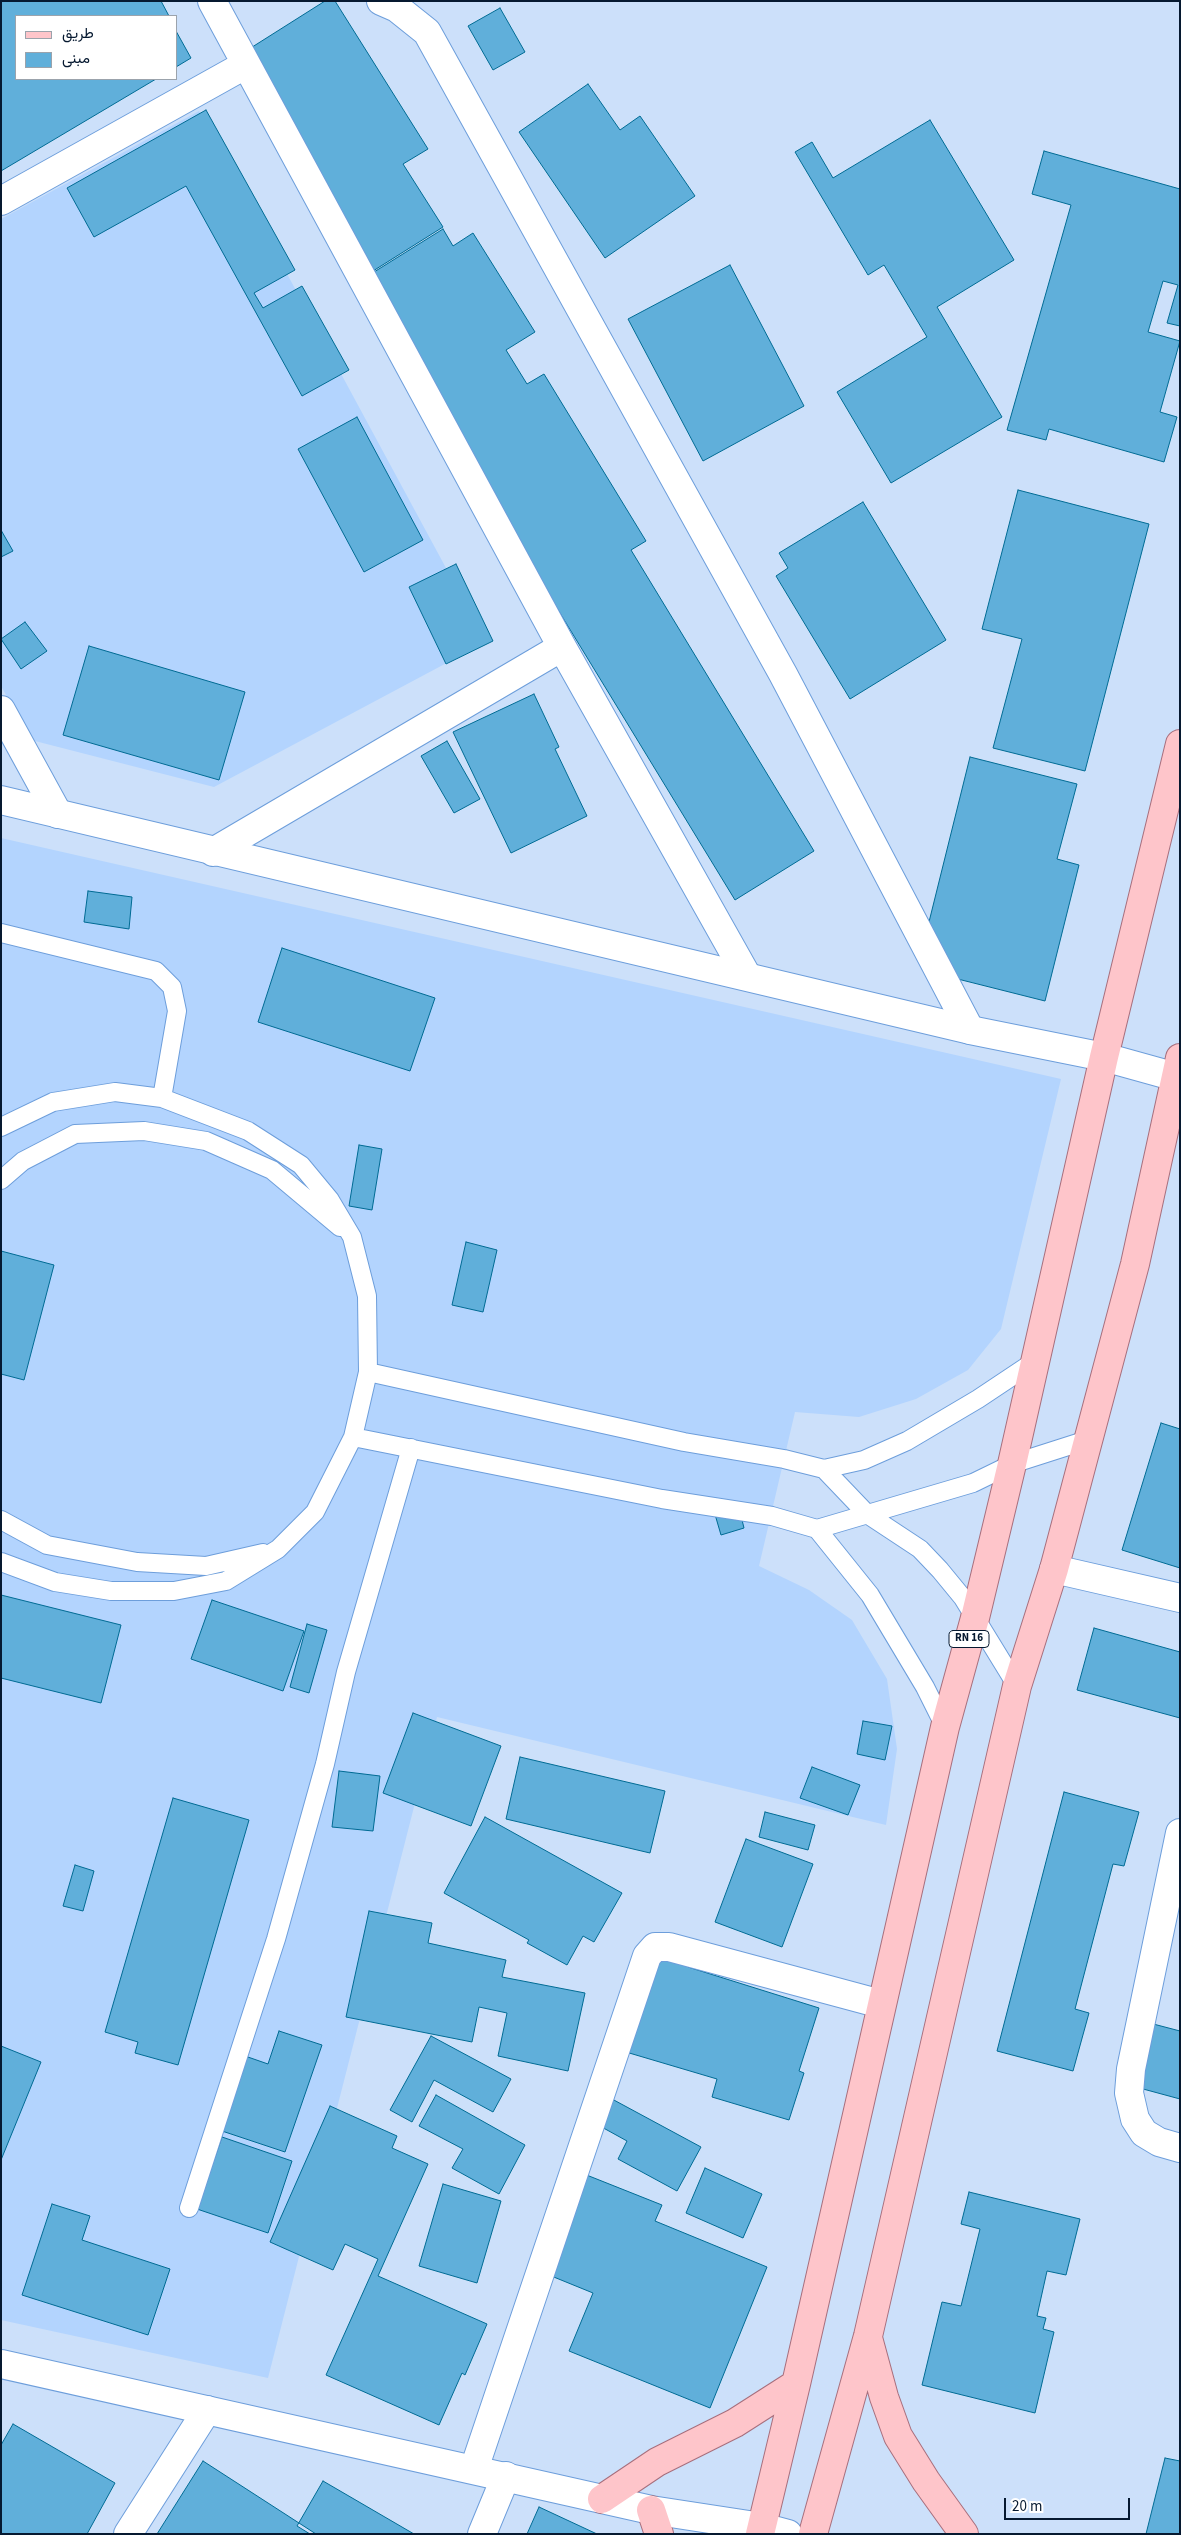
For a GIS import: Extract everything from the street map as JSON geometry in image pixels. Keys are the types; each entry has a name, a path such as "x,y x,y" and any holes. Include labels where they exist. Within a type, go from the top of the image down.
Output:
{"main road":[{"name":"RN 16","path":"761,2530 796,2384 945,1727 975,1618 1012,1464 1104,1057 1180,744"},
{"path":"813,2534 868,2336 1017,1686 1054,1568 1135,1264 1178,1067"},
{"path":"868,2336 884,2397 898,2436 926,2482 964,2534"},
{"path":"602,2498 657,2462 735,2422 796,2384"}],"street":[{"path":"212,1 562,648 747,976"},
{"path":"381,1 397,8 427,32 783,674 970,1030"},
{"path":"1,201 245,65"},
{"path":"213,852 562,648"},
{"path":"1,710 58,814"},
{"path":"1,800 213,852 747,976 970,1030 1104,1057 1178,1067"},
{"path":"1054,1568 1180,1598"},
{"path":"1180,1833 1131,2069 1129,2092 1135,2119 1144,2133 1159,2142 1180,2148"},
{"path":"474,2469 647,1956 655,1947 668,1947 881,2004"},
{"path":"1,2364 602,2498 655,2522 761,2530 788,2534"},
{"path":"128,2534 207,2410"},
{"path":"482,2534 506,2476"}],"lane":[{"path":"1,933 156,971 172,987 177,1011 162,1098"},
{"path":"1,1127 53,1102 115,1092 162,1098 248,1130 301,1165 330,1200 352,1237 367,1296 368,1372 353,1437 315,1512 278,1549 226,1581 174,1591 111,1591 55,1582 1,1562"},
{"path":"1,1180 23,1160 75,1134 153,1133 206,1141 272,1170 352,1237"},
{"path":"368,1372 684,1442 784,1459 824,1469 864,1460 907,1441 978,1399 1035,1361"},
{"path":"353,1437 662,1499 772,1516 817,1530 870,1595 925,1687 945,1727"},
{"path":"817,1530 973,1483 1012,1464 1087,1440"},
{"path":"189,2208 276,1940 325,1764 346,1672 411,1448"},
{"path":"824,1469 867,1514 920,1549 954,1586 1017,1686"},
{"path":"1,1520 47,1545 137,1562 206,1566 278,1549"}],"shaded area":[{"path":"199,111 486,642 214,787 31,740 1,686 1,219"},
{"path":"1,838 1061,1079 1001,1329 968,1370 916,1399 859,1417 795,1412 759,1566 809,1590 852,1620 887,1679 897,1749 886,1825 437,1717 268,2378 1,2320"}],"building":[{"path":"1,1 161,1 168,15 15,15 15,80 154,80 1,171"},
{"path":"325,1 335,1 428,149 403,164 443,227 373,271 238,56"},
{"path":"500,8 525,52 493,70 468,26"},
{"path":"178,35 191,58 178,66"},
{"path":"588,84 620,130 640,116 695,196 605,258 519,132"},
{"path":"206,110 295,270 254,293 263,308 302,286 349,370 302,396 186,186 94,237 67,188"},
{"path":"930,120 1014,260 937,307 1002,417 891,483 837,392 927,337 884,265 868,275 795,152 812,142 833,178"},
{"path":"1044,151 1180,189 1180,326 1167,323 1178,285 1163,281 1148,332 1180,341 1160,412 1177,417 1164,462 1049,429 1046,440 1007,430 1071,205 1032,194"},
{"path":"443,229 453,246 473,233 535,332 506,350 527,384 544,374 646,541 631,550 814,851 735,900 358,282"},
{"path":"730,265 804,406 703,461 628,319"},
{"path":"357,417 423,540 364,572 298,449"},
{"path":"1018,490 1149,524 1085,771 993,748 1022,639 982,629"},
{"path":"863,502 946,640 850,699 776,576 788,568 779,553"},
{"path":"1,530 13,551 1,557"},
{"path":"456,564 493,641 446,664 409,587"},
{"path":"25,622 47,651 21,669 1,639"},
{"path":"89,646 245,692 219,780 63,735"},
{"path":"534,694 559,747 555,749 587,816 511,853 453,732"},
{"path":"447,741 480,799 454,813 421,756"},
{"path":"970,757 1077,784 1057,859 1079,865 1045,1001 926,971 926,934"},
{"path":"88,891 132,897 129,929 84,922"},
{"path":"282,948 435,998 410,1071 258,1022"},
{"path":"359,1145 382,1149 372,1210 349,1206"},
{"path":"466,1242 497,1250 483,1312 452,1305"},
{"path":"1,1251 54,1265 24,1380 1,1374"},
{"path":"1161,1423 1180,1429 1180,1568 1122,1550"},
{"path":"738,1504 744,1528 721,1535 714,1511"},
{"path":"1,1595 121,1625 101,1703 1,1678"},
{"path":"212,1600 304,1631 283,1691 191,1659"},
{"path":"307,1624 327,1630 309,1693 290,1687"},
{"path":"1094,1628 1180,1652 1180,1718 1077,1690"},
{"path":"413,1713 501,1746 471,1826 383,1793"},
{"path":"863,1721 892,1726 885,1760 857,1754"},
{"path":"520,1757 665,1791 650,1853 506,1819"},
{"path":"812,1767 860,1785 848,1815 800,1798"},
{"path":"339,1771 380,1776 373,1831 332,1827"},
{"path":"1064,1792 1139,1812 1124,1866 1113,1864 1075,2009 1089,2013 1073,2071 997,2051"},
{"path":"173,1798 249,1820 178,2065 135,2053 138,2042 105,2032"},
{"path":"765,1812 815,1825 808,1850 759,1837"},
{"path":"485,1817 622,1893 594,1942 583,1936 567,1965 527,1943 529,1940 444,1893"},
{"path":"746,1839 813,1864 782,1947 715,1922"},
{"path":"75,1865 94,1871 83,1911 63,1906"},
{"path":"369,1911 432,1923 428,1943 506,1960 502,1977 585,1993 568,2071 498,2056 507,2013 479,2007 472,2042 346,2017"},
{"path":"639,1949 689,1965 688,1967 819,2008 799,2071 804,2073 789,2120 712,2097 717,2079 609,2047"},
{"path":"1138,2020 1180,2031 1180,2099 1121,2083"},
{"path":"279,2031 322,2045 285,2152 219,2130 245,2056 268,2064"},
{"path":"431,2036 511,2079 493,2112 434,2080 412,2122 390,2110"},
{"path":"1,2046 41,2062 1,2160"},
{"path":"436,2095 525,2145 499,2194 452,2168 463,2149 419,2126"},
{"path":"612,2099 701,2147 677,2191 618,2159 627,2141 598,2125"},
{"path":"330,2106 397,2136 392,2148 428,2164 378,2276 487,2324 465,2375 462,2373 439,2425 326,2375 378,2259 345,2244 333,2270 270,2242"},
{"path":"222,2137 292,2161 268,2233 197,2209"},
{"path":"705,2168 762,2194 743,2238 686,2213"},
{"path":"579,2172 662,2205 655,2221 767,2267 710,2408 569,2351 593,2293 539,2271"},
{"path":"443,2184 501,2201 477,2283 419,2266"},
{"path":"969,2192 1080,2219 1066,2275 1047,2271 1037,2316 1046,2318 1043,2329 1054,2332 1035,2413 922,2385 942,2302 961,2306 980,2229 961,2224"},
{"path":"52,2204 90,2216 82,2240 170,2269 148,2335 22,2295"},
{"path":"13,2424 115,2483 87,2534 1,2534 1,2445"},
{"path":"1165,2458 1180,2461 1180,2534 1146,2534"},
{"path":"203,2461 316,2534 157,2534"},
{"path":"323,2481 414,2534 310,2534 297,2526"},
{"path":"539,2507 597,2534 527,2534"}]}
